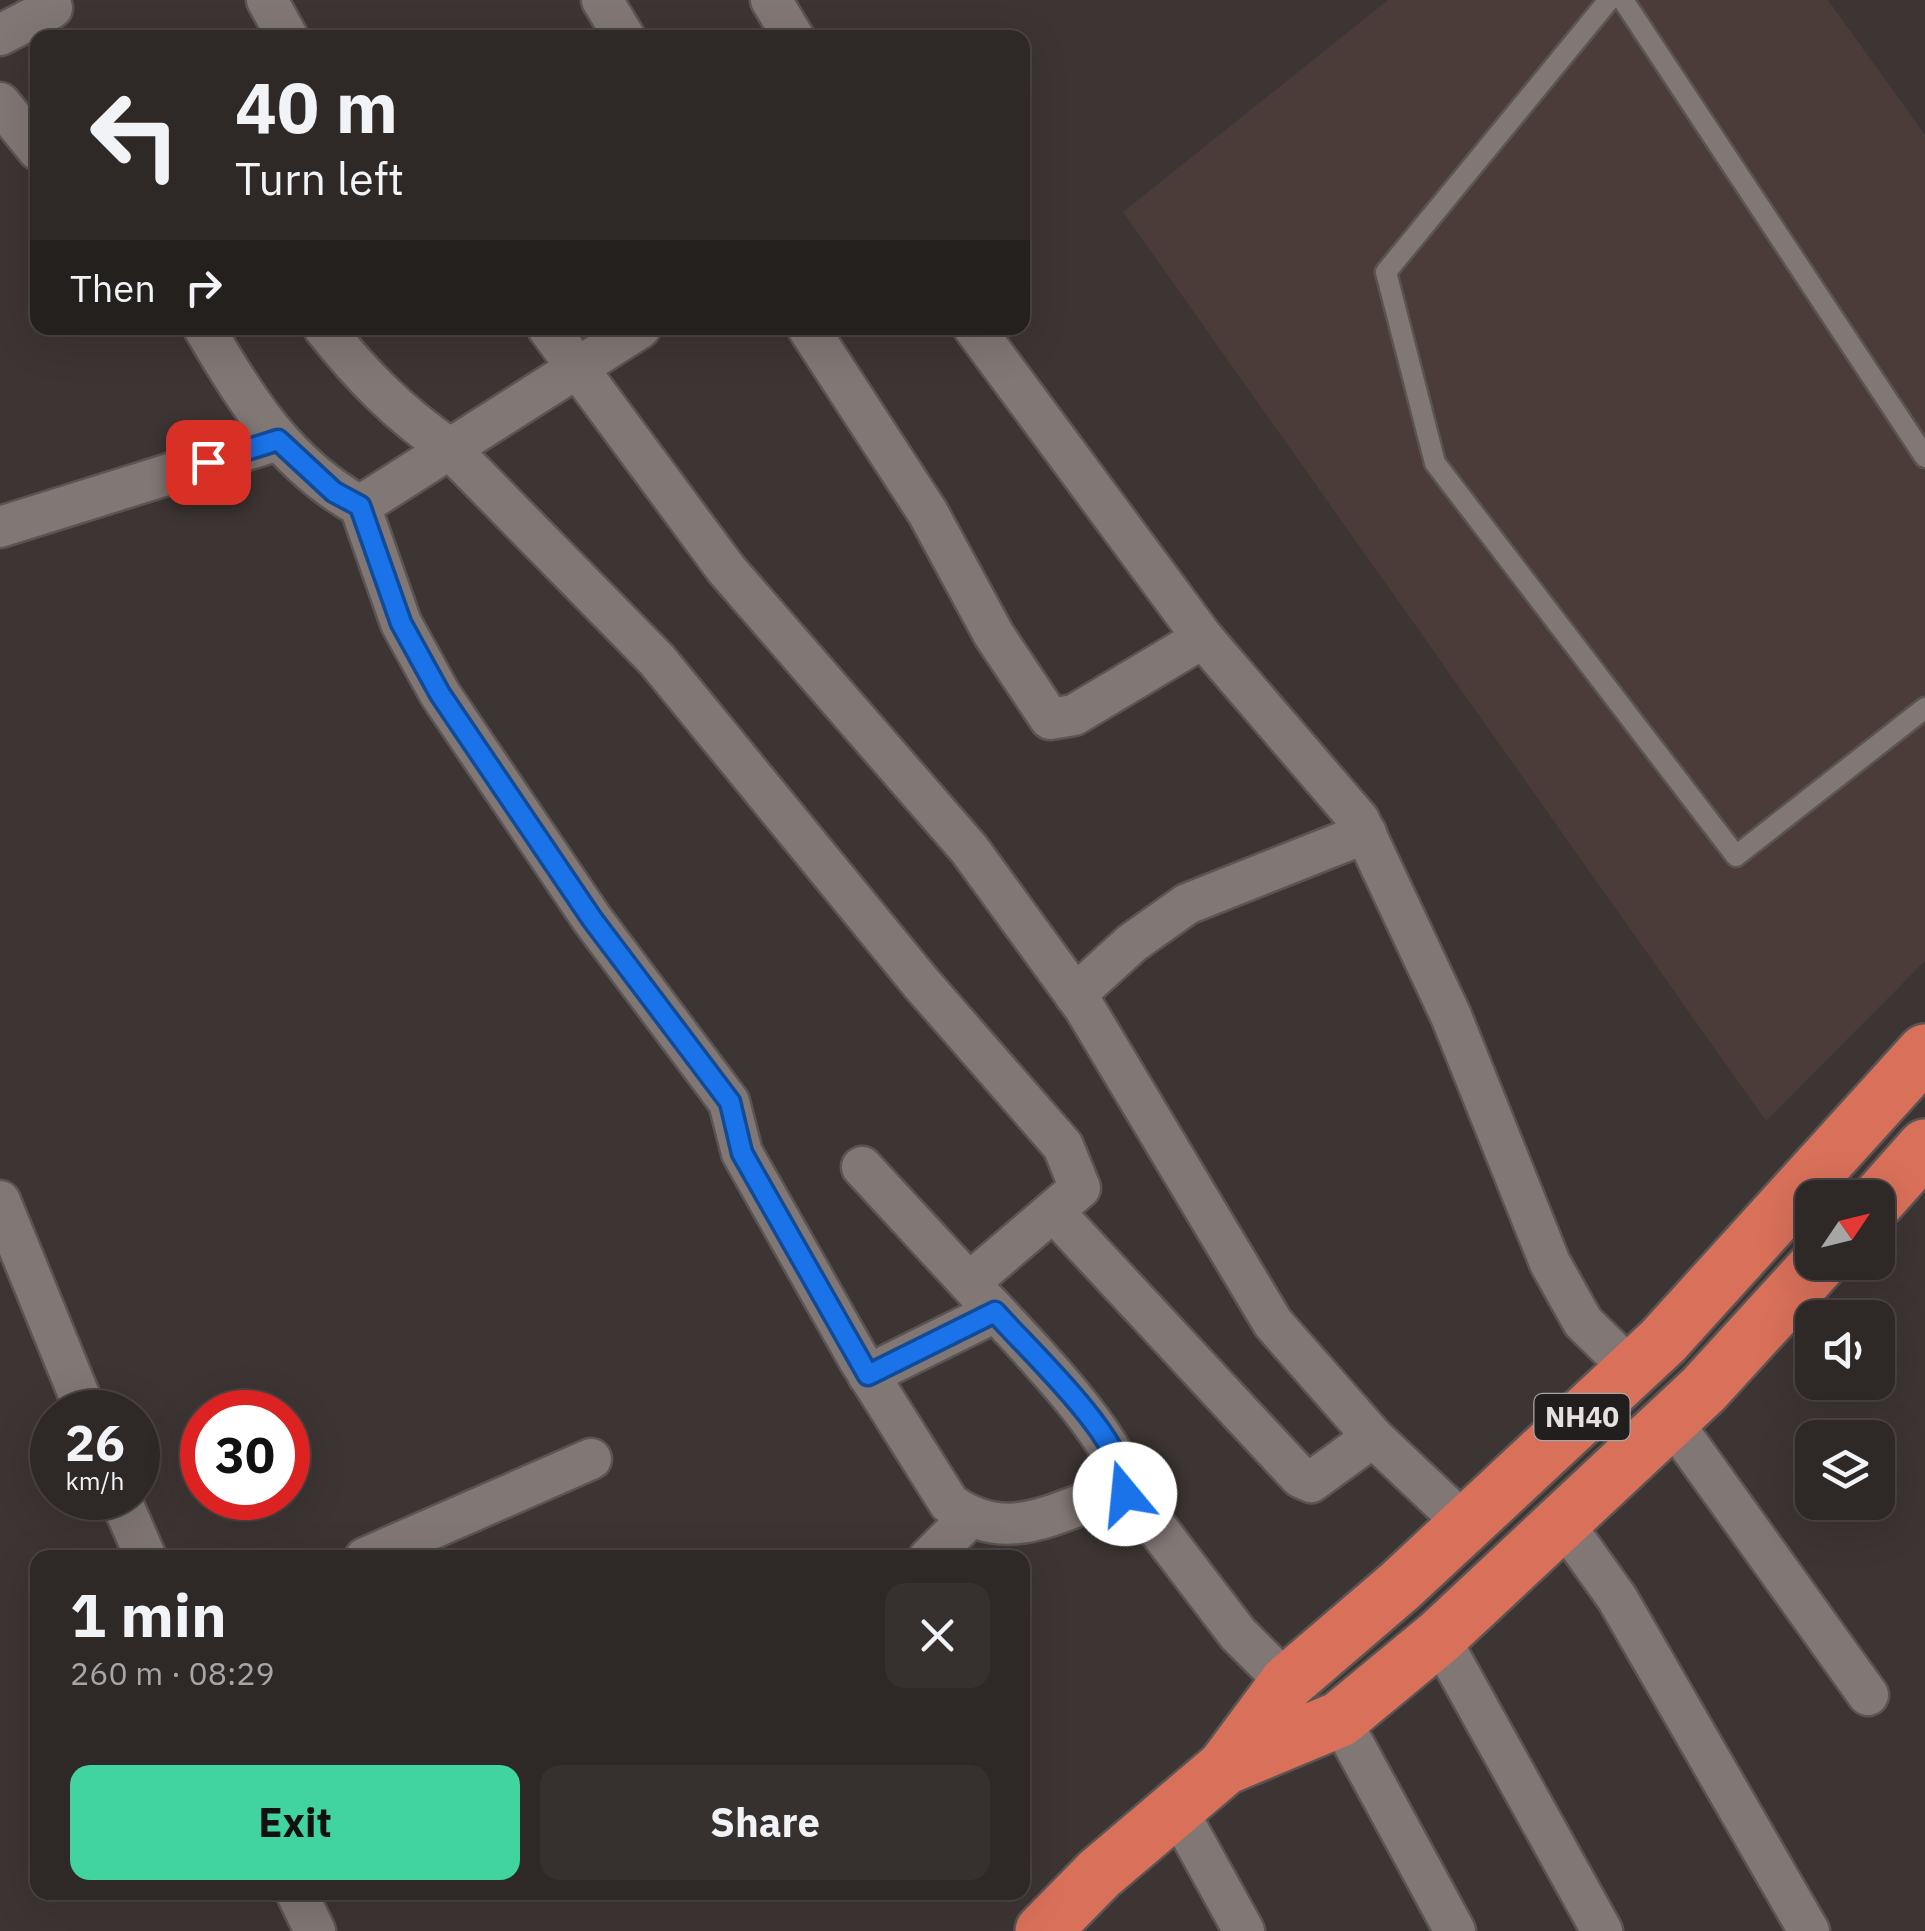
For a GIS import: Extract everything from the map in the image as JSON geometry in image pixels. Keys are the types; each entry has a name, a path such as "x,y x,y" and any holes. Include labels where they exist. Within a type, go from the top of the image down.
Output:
{"highway":[{"name":"NH40","path":"1226,1767 1287,1683 1664,1341 1925,1052"},
{"path":"1895,1180 1925,1146"},
{"name":"NH40","path":"1050,1928 1175,1806 1226,1767 1340,1719 1439,1637 1659,1431 1803,1280"},
{"path":"1618,1382 1659,1431"}],"street":[{"path":"267,0 284,30"},
{"path":"602,0 620,30"},
{"path":"771,0 789,30"},
{"path":"0,35 62,15"},
{"path":"0,103 30,140"},
{"path":"208,335 264,426 334,492 360,506 401,623 440,694 592,919 730,1102 742,1153 868,1375 949,1503 969,1518 1000,1527 1109,1494 1125,1494 1148,1516 1238,1634 1287,1683"},
{"path":"330,335 361,375 408,420 449,448 657,660 921,983 1063,1146 1080,1188 1054,1212 982,1298 868,1375"},
{"path":"553,335 726,568 969,849 1074,994 1153,1116 1273,1324 1373,1437 1466,1524"},
{"path":"360,506 628,335"},
{"path":"813,335 928,513 994,635 1050,719 1074,715 1204,638"},
{"path":"979,335 1204,638 1366,833 1451,1016 1550,1262 1618,1382"},
{"path":"0,527 278,440"},
{"path":"1074,994 1132,943 1186,904 1366,833"},
{"path":"862,1166 1098,1428 1127,1480 1125,1494"},
{"path":"0,1201 77,1390"},
{"path":"1054,1212 1300,1478 1311,1482 1373,1437"},
{"path":"1659,1431 1868,1695"},
{"path":"383,1550 590,1459"},
{"path":"937,1550 969,1518"},
{"path":"130,1520 143,1550"},
{"path":"1562,1521 1616,1598 1809,1931"},
{"path":"1439,1637 1602,1931"},
{"path":"1340,1719 1455,1931"},
{"path":"1175,1806 1244,1931"},
{"path":"300,1900 315,1931"}],"lane":[{"path":"1608,0 1386,272 1435,463 1736,856 1925,708"},
{"path":"1623,0 1925,458"}],"shaded area":[{"path":"1388,0 1828,0 1925,135 1925,961 1766,1121 1123,212"}],"route":[{"path":"208,462 278,440 334,492 360,506 401,623 440,694 592,919 730,1102 742,1153 868,1375 995,1312 1098,1428 1127,1480 1125,1494"}]}
